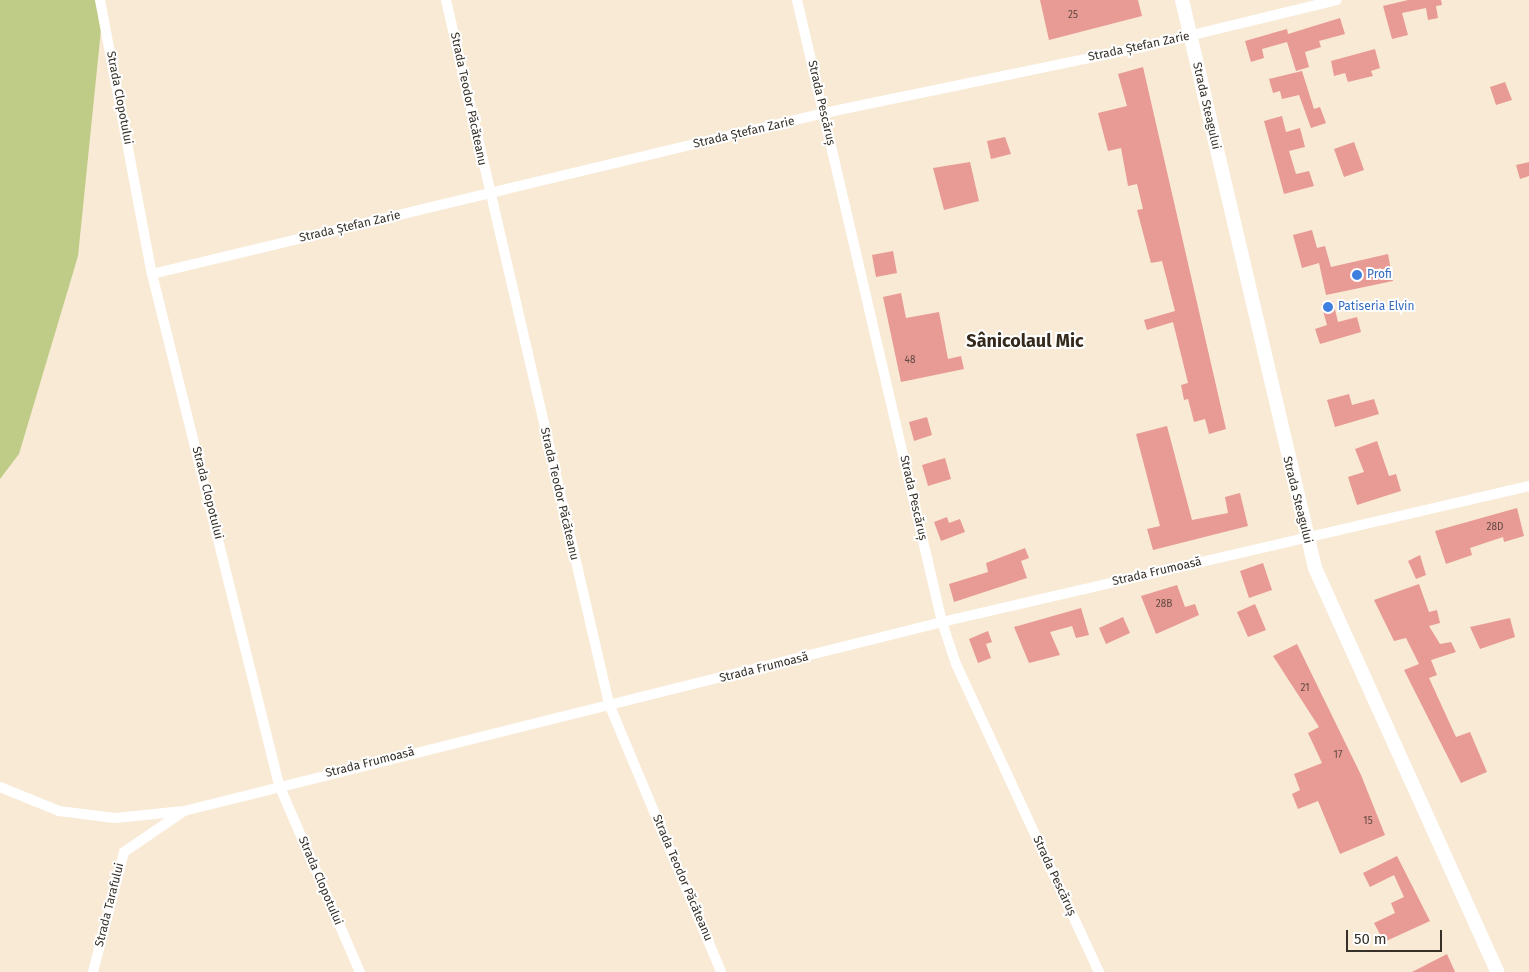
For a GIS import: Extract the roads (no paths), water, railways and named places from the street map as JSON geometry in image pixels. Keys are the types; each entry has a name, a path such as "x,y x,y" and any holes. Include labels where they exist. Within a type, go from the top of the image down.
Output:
{"main road":[{"name":"Strada Steagului","path":"1182,0 1305,537 1352,659 1497,972"}],"street":[{"name":"Strada Clopotului","path":"100,0 152,274 279,785 360,972"},
{"name":"Strada Teodor Păcăteanu","path":"446,0 488,194 609,704 722,972"},
{"name":"Strada Pescăruș","path":"797,0 942,622 956,664 1099,972"},
{"name":"Strada Ștefan Zarie","path":"152,274 824,114 1191,36 1337,0"},
{"name":"Strada Frumoasă","path":"0,787 59,811 115,818 184,811 279,785 942,622 1529,486"},
{"name":"Strada Tarafului","path":"93,972 124,852 184,811"}],"place":[{"name":"Profi","path":"1357,275"},
{"name":"Patiseria Elvin","path":"1328,307"}],"district":[{"name":"Sânicolaul Mic","path":"1025,341"}]}
